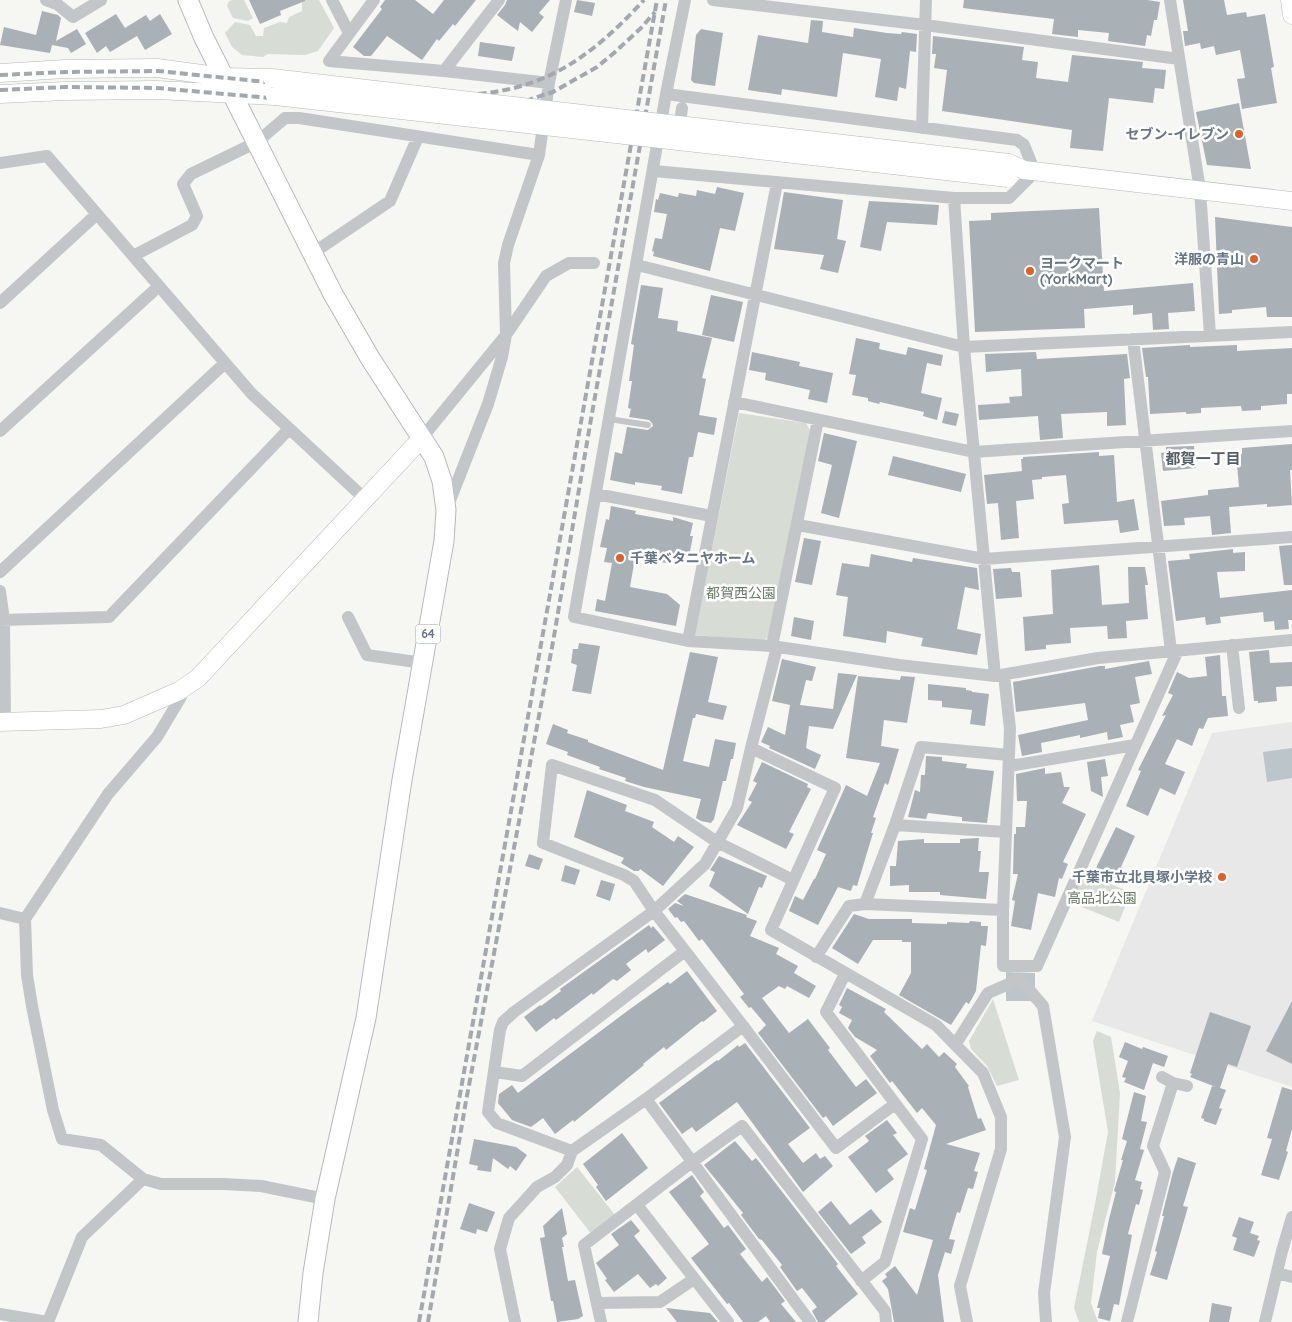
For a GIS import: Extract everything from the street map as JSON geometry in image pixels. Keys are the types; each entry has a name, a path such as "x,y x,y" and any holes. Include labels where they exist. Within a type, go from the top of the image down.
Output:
{"main road":[{"name":"64","path":"188,0 204,38 333,294 370,358 434,457 442,481 446,510 444,541 402,780 366,1018 325,1198 313,1274 308,1322"}],"street":[{"path":"46,0 57,4 73,17 102,0"},
{"path":"332,0 349,33"},
{"path":"374,0 329,61 549,83"},
{"path":"444,71 498,0"},
{"path":"446,510 471,451 495,384 502,357 506,335 504,263 508,245 539,155 549,83 566,0"},
{"path":"685,0 666,94 654,171 574,617 688,641 775,646 899,665 1000,676 1098,658 1292,640"},
{"path":"713,0 1179,58"},
{"path":"922,128 926,0"},
{"path":"1170,0 1200,190 1210,335"},
{"path":"1290,0 1292,15"},
{"path":"0,73 66,69 157,68 274,96 1019,171 1292,201"},
{"path":"0,94 157,90 228,85 272,78 1019,171"},
{"path":"654,171 954,198 1009,198 1019,171 1024,145 1017,140 666,94"},
{"path":"133,256 192,225 197,216 183,184 191,174 257,142 285,118 299,118 539,155"},
{"path":"313,253 390,201 418,137"},
{"path":"0,163 47,156 252,394 365,499"},
{"path":"688,641 777,183"},
{"path":"954,198 964,347 984,559 1000,676 1010,729 1003,910 1003,966 1037,966 1135,745 1174,650 1158,546 1133,339"},
{"path":"2,297 97,214"},
{"path":"0,591 2,620 2,722 102,719 152,704 179,691 198,678 223,653 421,439 506,335 546,276 568,264 594,263"},
{"path":"637,265 964,347 1292,332"},
{"path":"0,431 159,286"},
{"path":"0,572 225,363"},
{"path":"734,402 974,452 1292,431"},
{"path":"572,1151 497,1123 488,1112 500,1030 503,1022 514,1012 654,911 705,864 737,808 775,646 818,420"},
{"path":"2,620 109,617 288,429"},
{"path":"596,494 712,516"},
{"path":"798,525 984,559 1292,537"},
{"path":"348,617 367,655 423,663"},
{"path":"1232,645 1239,708"},
{"path":"179,691 181,697 157,738 108,794 25,919 27,975 53,1110 62,1139 101,1145 143,1179 161,1184 261,1186 325,1198"},
{"path":"865,904 921,747 1009,761 1135,745"},
{"path":"750,748 836,788 770,930 936,1025 983,1073 1001,1117 1001,1149 960,1286 968,1322"},
{"path":"793,880 717,842 654,800 552,765 543,843 624,875 634,881 654,911 836,1148 895,1104"},
{"path":"895,824 1006,832"},
{"path":"816,956 848,906 865,904 1003,910"},
{"path":"0,913 25,919"},
{"path":"495,1072 522,1076 685,951"},
{"path":"845,974 826,1012 922,1140 885,1262 861,1281"},
{"path":"956,1044 988,993 1020,980 1043,1006 1065,1137 1044,1293 1046,1322"},
{"path":"515,1322 500,1249 509,1218 538,1187 555,1177 567,1165 572,1151 646,1099 743,1026"},
{"path":"1127,1322 1165,1172 1152,1146 1167,1080 1187,1086"},
{"path":"646,1099 810,1322"},
{"path":"601,1322 584,1245 742,1126 884,1312 886,1322"},
{"path":"0,1314 48,1322 82,1238 143,1179"},
{"path":"637,1204 728,1322"},
{"path":"1265,1322 1292,1217"},
{"path":"1277,1273 1292,1277"},
{"path":"597,1303 660,1302 694,1279"}],"lane":[{"path":"609,419 648,425"}],"shaded area":[{"name":"千葉市立北貝塚小学校","path":"1292,722 1292,1087 1092,1021 1212,733"},
{"path":"1292,748 1292,778 1267,782 1263,752"},
{"path":"1006,972 1035,973 1035,1001 1006,1001"}],"green space":[{"path":"244,0 253,18 248,21 233,18 227,6 229,1"},
{"path":"302,0 319,0 334,28 318,51 305,55 268,54 263,57 242,55 232,47 225,33 235,22 250,25 256,36 263,36 264,28 280,22 287,23 289,17 302,11"},
{"name":"都賀西公園","path":"739,413 806,423 810,430 771,635 763,641 695,635"},
{"name":"高品北公園","path":"1084,874 1131,892 1119,922 1072,903"},
{"path":"993,999 1019,1080 997,1086 987,1066 971,1049 969,1041"},
{"path":"1097,1031 1111,1037 1120,1093 1115,1182 1097,1252 1091,1303 1098,1322 1079,1322 1074,1308 1108,1132 1093,1041"},
{"path":"577,1167 616,1216 592,1235 555,1187"}],"building":[{"path":"249,0 305,1 280,11 281,15 260,24"},
{"path":"385,0 415,0 433,14 444,0 476,0 455,26 453,24 439,41 437,39 422,60 387,36 371,56 364,56 353,47 382,9 380,7"},
{"path":"507,0 550,0 539,13 544,17 532,32 520,22 518,31 497,15"},
{"path":"577,0 595,3 592,16 574,12"},
{"path":"964,0 1147,0 1160,2 1157,20 1154,20 1151,36 1147,35 1145,46 1108,41 1109,33 1078,30 1078,37 1052,34 1054,19 963,8"},
{"path":"1183,0 1224,0 1227,15 1246,12 1247,17 1265,14 1274,67 1271,68 1277,103 1242,109 1237,79 1245,78 1240,50 1216,55 1214,46 1201,49 1200,43 1185,46 1183,31 1188,31"},
{"path":"42,11 58,15 61,18 56,41 77,29 86,44 71,53 68,48 52,45 50,53 0,45 4,27 36,35"},
{"path":"116,14 125,28 146,15 150,21 160,14 172,34 145,50 137,36 110,52 106,46 97,53 85,33"},
{"path":"811,20 823,21 822,32 853,37 854,28 887,33 917,34 916,52 910,51 906,89 899,87 897,101 875,97 881,59 843,53 837,97 782,89 781,95 748,90 758,35 808,43"},
{"path":"701,29 723,33 715,86 694,83 691,80 696,35"},
{"path":"933,36 1024,47 1022,60 1038,62 1036,78 1068,82 1072,55 1143,62 1142,68 1166,70 1164,89 1155,88 1153,103 1109,98 1103,151 1070,148 1072,130 942,111 947,70 934,68 936,54 932,54"},
{"path":"480,42 515,47 512,61 478,56"},
{"path":"1239,103 1251,169 1207,165 1196,112"},
{"path":"717,187 744,193 735,231 720,228 710,271 653,256 654,252 652,251 655,238 662,239 667,214 654,212 656,199 658,200 660,193 678,197 679,193 696,196 697,190 715,194"},
{"path":"784,192 843,200 837,239 846,241 838,273 820,269 824,255 774,249"},
{"path":"869,201 939,205 937,225 887,222 881,251 860,247"},
{"path":"1099,208 1104,291 1193,283 1195,311 1168,313 1169,329 1153,330 1152,313 1133,315 1133,305 1084,309 1085,328 975,332 969,221 991,220 991,213"},
{"name":"洋服の青山","path":"1215,217 1292,227 1292,317 1267,317 1266,307 1232,310 1232,313 1219,314"},
{"path":"641,285 663,288 658,318 678,321 677,331 712,338 702,378 706,379 699,415 717,418 714,435 698,432 693,457 689,457 682,494 661,490 662,486 635,482 635,485 610,480 615,452 622,454 627,427 648,430 653,426 649,420 629,417 631,409 628,408 632,381 629,381 634,345 631,344"},
{"path":"711,295 743,302 734,342 702,335"},
{"path":"856,338 880,343 879,349 906,355 908,347 943,355 941,366 927,363 921,393 942,398 937,420 923,416 924,412 880,402 879,404 868,401 868,398 852,395 856,375 849,374"},
{"path":"1190,345 1190,347 1237,345 1237,351 1292,348 1292,394 1287,394 1287,404 1261,406 1261,410 1242,411 1241,406 1201,408 1201,413 1150,414 1148,377 1146,377 1142,348"},
{"path":"752,352 800,362 799,366 833,373 827,403 808,399 810,390 765,380 766,373 749,370"},
{"path":"1036,352 1037,359 1127,354 1130,378 1124,379 1126,425 1107,426 1107,412 1061,414 1063,438 1040,440 1038,416 979,420 978,405 1010,403 1009,397 1022,396 1021,369 986,372 985,354"},
{"path":"945,411 959,414 956,426 942,423"},
{"path":"824,433 857,441 839,518 821,513 832,465 818,461"},
{"path":"1292,444 1292,470 1290,470 1292,505 1267,507 1267,504 1229,507 1231,533 1212,535 1210,516 1184,518 1185,525 1164,526 1161,501 1208,495 1208,490 1239,487 1236,454 1242,454 1242,448"},
{"path":"1194,446 1196,468 1163,471 1161,453 1166,452 1166,447"},
{"path":"1099,452 1099,456 1114,455 1117,502 1134,499 1139,530 1120,533 1118,520 1064,524 1062,504 1069,503 1066,475 1042,477 1042,479 1032,480 1034,499 1016,501 1019,538 1001,540 998,503 987,504 984,475 1022,471 1021,459 1023,457"},
{"path":"893,456 966,474 961,492 888,475"},
{"path":"611,506 636,511 635,514 673,521 673,517 693,523 690,536 693,536 689,556 675,554 673,564 635,558 630,587 667,594 680,605 676,626 595,611 597,599 605,601 612,563 604,562 607,548 600,547 606,519 609,520"},
{"path":"804,538 821,541 812,585 795,582"},
{"path":"1292,545 1292,585 1284,585 1279,546"},
{"path":"1233,549 1233,553 1245,552 1245,571 1217,572 1220,598 1292,590 1292,620 1288,620 1289,629 1275,630 1274,621 1264,622 1263,612 1220,617 1221,623 1206,625 1205,617 1176,621 1168,561 1190,559 1189,554"},
{"path":"871,554 912,562 913,558 977,568 979,590 965,587 957,629 981,634 977,655 921,646 923,638 887,631 886,643 843,636 848,597 836,595 842,563 869,567"},
{"path":"1099,565 1102,605 1129,603 1128,567 1145,567 1148,585 1145,585 1148,619 1126,621 1127,638 1108,639 1107,626 1070,628 1071,643 1046,645 1046,649 1025,651 1023,617 1053,614 1051,570"},
{"path":"1011,568 1012,572 1020,572 1022,597 996,599 993,569"},
{"path":"794,617 814,621 811,640 791,636"},
{"path":"579,643 600,646 591,694 572,691 577,665 571,663 573,649 578,649"},
{"path":"1269,650 1270,663 1292,662 1292,686 1276,687 1277,701 1258,703 1258,701 1254,701 1249,652"},
{"path":"690,652 718,657 708,702 727,706 723,720 696,714 695,718 693,718 683,761 709,767 715,739 736,743 733,759 731,759 726,781 723,781 714,819 711,823 696,818 701,799 625,781 626,778 599,769 600,767 567,755 568,752 546,744 553,724 568,730 567,733 588,740 588,742 663,770"},
{"path":"1220,655 1222,696 1226,696 1228,716 1208,718 1203,729 1199,728 1192,746 1177,739 1165,764 1185,772 1175,795 1160,788 1148,816 1126,806 1141,771 1138,770 1166,715 1162,716 1173,695 1168,693 1177,672 1189,678 1207,676 1205,657"},
{"path":"782,659 816,667 812,681 806,680 800,705 833,709 838,673 857,675 833,729 809,726 806,748 821,755 815,769 769,748 770,746 761,742 768,727 785,735 790,705 772,701"},
{"path":"1149,661 1152,674 1135,677 1140,703 1130,705 1134,722 1120,725 1123,737 1108,740 1107,732 1080,738 1080,735 1041,743 1042,752 1022,756 1018,735 1088,720 1085,703 1016,712 1013,682 1100,666 1105,666 1105,669"},
{"path":"858,676 900,680 901,676 915,677 907,723 884,720 881,746 899,749 888,785 885,783 873,817 876,818 871,833 873,833 857,886 853,885 851,891 838,887 818,925 789,911 795,896 803,900 815,879 826,854 817,850 846,785 867,796 880,763 846,758"},
{"path":"928,684 966,688 966,690 972,692 989,694 985,726 970,724 972,710 942,707 942,701 928,700"},
{"path":"926,756 942,757 942,761 967,764 966,768 994,771 987,823 962,821 962,817 928,813 926,819 908,817 915,790 920,792 921,775 925,775"},
{"path":"1105,759 1108,776 1101,777 1103,797 1091,791 1087,762"},
{"path":"762,762 808,784 807,787 811,789 789,832 794,834 786,849 737,825 752,802 748,800 757,783 753,781"},
{"path":"1045,768 1045,774 1061,772 1064,787 1070,787 1062,803 1086,814 1063,862 1068,864 1062,879 1059,878 1055,897 1038,893 1031,930 1011,926 1015,901 1012,900 1018,874 1013,874 1014,834 1016,834 1016,827 1025,827 1027,801 1017,801 1016,774"},
{"path":"587,790 627,805 625,811 654,822 652,827 674,842 678,836 694,847 663,886 640,869 639,871 634,871 621,863 624,858 574,837"},
{"path":"1116,827 1135,836 1121,867 1124,868 1118,883 1094,872"},
{"path":"979,838 978,851 981,851 979,872 989,872 986,899 940,895 940,892 909,892 909,885 890,886 890,866 896,866 898,841 924,839 924,843 960,843 960,839"},
{"path":"529,854 543,859 539,870 525,866"},
{"path":"719,856 767,876 762,888 759,887 748,914 709,886 715,872 710,870"},
{"path":"565,865 580,870 575,885 561,881"},
{"path":"601,880 615,884 610,901 596,896"},
{"path":"685,894 747,915 746,917 757,921 750,936 779,948 776,954 798,966 794,973 816,986 809,998 787,986 785,989 779,986 762,998 789,1033 808,1019 830,1048 828,1050 856,1087 866,1079 877,1093 833,1126 826,1116 823,1118 758,1033 766,1025 740,997 744,994 702,939 699,941 684,921 681,922 677,917 675,918 668,909 675,903 684,906 677,901"},
{"path":"854,914 869,919 912,919 912,923 947,924 947,922 969,923 970,921 981,922 981,926 988,926 986,946 981,945 976,991 969,1004 966,1002 951,1025 899,995 911,973 911,942 902,942 902,940 873,940 858,964 832,948"},
{"path":"649,925 651,928 653,926 665,940 648,953 646,949 626,964 631,970 617,981 613,979 593,995 592,993 556,1020 554,1018 536,1032 524,1017"},
{"path":"687,971 717,1011 666,1050 664,1047 574,1122 573,1120 555,1134 543,1118 531,1127 512,1120 498,1103 499,1094 512,1085 518,1093 630,1009"},
{"path":"847,988 886,1009 884,1012 922,1049 927,1044 939,1057 944,1052 957,1064 955,1067 969,1086 978,1119 981,1118 986,1130 946,1144 980,1153 974,1171 978,1172 973,1189 968,1188 960,1213 957,1212 949,1239 955,1240 951,1254 945,1252 938,1275 944,1322 894,1322 888,1289 882,1281 887,1277 885,1274 895,1266 917,1295 933,1240 903,1232 910,1208 915,1210 927,1170 924,1169 936,1125 922,1108 917,1113 892,1081 890,1083 870,1056 877,1050 855,1037 848,1028 852,1020 839,1013 842,1007 839,1005"},
{"path":"1292,1001 1292,1064 1266,1051"},
{"path":"1210,1012 1251,1026 1237,1067 1228,1064 1220,1088 1226,1090 1219,1108 1222,1109 1216,1125 1201,1118 1212,1086 1216,1087 1190,1077"},
{"path":"1125,1042 1168,1056 1164,1067 1153,1063 1144,1090 1124,1082 1126,1078 1122,1077 1128,1061 1119,1057"},
{"path":"745,1043 810,1128 788,1144 803,1163 816,1153 820,1159 825,1156 833,1166 803,1192 737,1102 696,1132 692,1127 682,1134 659,1103 738,1045 739,1047"},
{"path":"1282,1087 1292,1090 1292,1129 1286,1151 1288,1152 1279,1180 1261,1175 1272,1139 1267,1138"},
{"path":"1134,1092 1146,1096 1141,1121 1147,1122 1140,1149 1144,1150 1135,1180 1142,1182 1140,1189 1143,1190 1139,1205 1136,1204 1128,1234 1132,1235 1119,1305 1114,1304 1110,1321 1098,1318 1100,1308 1097,1308 1110,1256 1102,1254 1116,1192 1114,1191 1127,1141 1122,1139"},
{"path":"887,1120 897,1133 893,1135 908,1154 887,1170 894,1179 876,1193 848,1157 869,1141 865,1136"},
{"path":"622,1133 648,1168 606,1201 596,1187 598,1185 583,1164"},
{"path":"474,1139 516,1147 527,1155 516,1171 510,1166 508,1169 493,1158 491,1172 477,1170 478,1166 469,1164"},
{"path":"735,1141 752,1161 756,1158 838,1264 836,1266 858,1294 824,1322 818,1322 812,1311 817,1307 802,1288 797,1291 780,1267 782,1265 762,1240 759,1239 741,1215 743,1213 704,1165"},
{"path":"1178,1157 1196,1163 1183,1206 1188,1207 1167,1280 1150,1275 1157,1252 1155,1251 1164,1216 1162,1216"},
{"path":"692,1175 704,1192 700,1196 724,1228 728,1225 746,1249 740,1254 762,1282 767,1277 785,1301 781,1304 796,1322 770,1322 766,1316 758,1322 743,1322 691,1258 709,1244 669,1192"},
{"path":"831,1201 850,1225 871,1209 882,1222 862,1237 866,1243 851,1254 818,1212"},
{"path":"469,1203 495,1212 487,1232 477,1229 476,1234 460,1229"},
{"path":"562,1208 567,1234 562,1238 564,1247 562,1247 568,1281 575,1280 583,1316 578,1319 557,1322 553,1301 551,1301 540,1238 545,1237 543,1226"},
{"path":"1239,1217 1254,1222 1250,1233 1259,1236 1257,1240 1260,1241 1254,1257 1233,1250 1237,1238 1232,1236"},
{"path":"631,1220 640,1231 634,1236 667,1278 658,1286 656,1284 650,1288 638,1274 614,1292 596,1263 619,1245 611,1234"},
{"path":"1212,1303 1232,1307 1229,1322 1209,1322"},
{"path":"666,1308 710,1313 718,1322 677,1322"}],"railway":[{"path":"0,75 158,71 414,97 482,94 521,86 539,80 573,63 617,28 644,0"},
{"path":"419,1322 657,0"},
{"path":"428,1322 466,1101 553,642 666,0"},
{"path":"0,90 65,87 157,88 439,113 503,108 553,92 597,67 641,28 655,12"}],"place":[{"name":"セブン-イレブン","path":"1239,134"},
{"name":"洋服の青山","path":"1254,259"},
{"name":"ヨークマート (YorkMart)","path":"1030,271"},
{"name":"千葉ベタニヤホーム","path":"620,558"},
{"name":"千葉市立北貝塚小学校","path":"1222,877"}],"district":[{"name":"都賀一丁目","path":"1203,459"}]}
